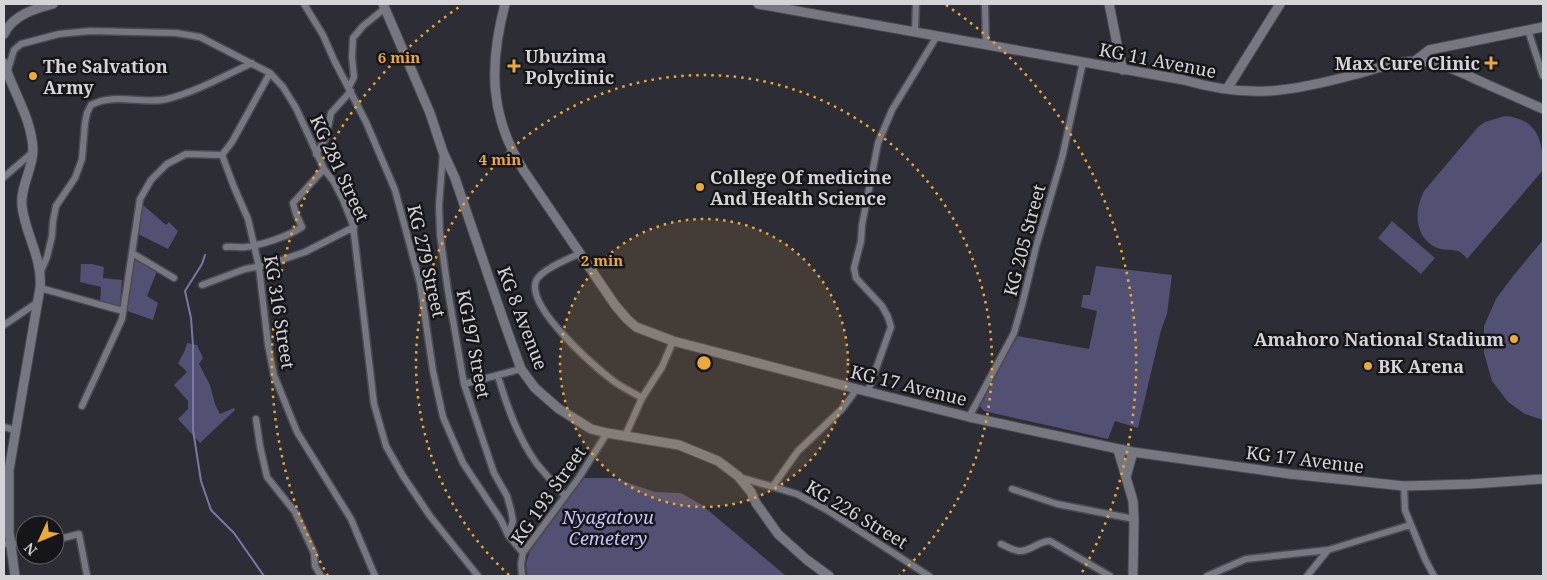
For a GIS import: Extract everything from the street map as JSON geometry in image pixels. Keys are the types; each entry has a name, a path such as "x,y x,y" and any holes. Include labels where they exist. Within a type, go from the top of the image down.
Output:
{"street":[{"path":"4,34 6,28 20,16 32,10 53,4"},
{"name":"KG 279 Street","path":"304,4 323,35 350,89 375,141 395,190 420,283 442,417 463,463 501,520 508,535 523,553"},
{"name":"KG 17 Avenue","path":"505,4 496,56 494,81 500,122 514,154 615,305 636,327 673,341 857,389 1118,450 1290,474 1404,486 1543,479"},
{"name":"KG 11 Avenue","path":"758,4 803,8 937,36 1227,90 1249,92 1296,89 1402,62 1434,63 1543,109"},
{"path":"915,31 916,4"},
{"path":"985,4 986,45"},
{"path":"1109,4 1123,70"},
{"path":"1227,90 1280,4"},
{"path":"316,154 326,138 331,112 350,89 354,77 352,57 354,38 363,26 384,6"},
{"name":"KG 8 Avenue","path":"384,6 430,114 458,187 521,369 535,388 559,409 591,429 679,445 718,461 738,476 751,492 756,503 778,534 807,560 829,576"},
{"path":"1415,61 1429,50 1543,27"},
{"path":"1528,30 1543,76"},
{"name":"KG 281 Street","path":"7,74 14,50 21,44 59,34 90,31 176,33 200,37 270,73 283,87 296,108 316,154 338,191 354,227 374,404 386,446 403,476 430,516 478,576"},
{"path":"868,391 890,327 888,317 882,306 854,274 861,242 867,197 878,143 886,123 937,36"},
{"name":"KG 205 Street","path":"969,416 1014,333 1036,247 1062,158 1083,62"},
{"path":"4,63 7,74 21,103 32,136 33,152 30,169 24,184 22,204 41,271 38,302 9,470 9,532 7,544 15,576"},
{"path":"41,271 48,257 56,206 76,178 82,159 85,122 91,105 109,99 167,99 252,63"},
{"path":"82,406 122,319 140,200 152,180 167,164 186,154 222,155 232,142 270,73"},
{"path":"4,177 33,152"},
{"name":"KG197 Street","path":"443,152 440,234 448,291 464,384 494,473 511,510 513,521 508,535"},
{"name":"KG 316 Street","path":"222,155 248,219 260,267 268,345 277,384 297,432 351,519 375,576"},
{"path":"226,247 240,248 254,245 279,238 288,233 292,234 302,227 293,203 324,169"},
{"path":"202,285 236,272 260,267 305,252 354,227"},
{"path":"132,253 174,278"},
{"path":"581,253 538,276 535,282 535,292 542,308 561,332 614,381 642,398"},
{"path":"40,288 123,311"},
{"path":"4,326 38,302"},
{"path":"625,436 642,398 662,368 673,341"},
{"path":"464,384 521,369"},
{"path":"498,376 506,404 521,439 537,464 565,496"},
{"path":"773,486 798,451 842,409 857,389"},
{"path":"256,419 267,477 295,512 314,553 315,566 321,576"},
{"path":"4,427 15,430"},
{"name":"KG 193 Street","path":"522,576 521,564 523,553 598,449 607,433"},
{"path":"1118,450 1133,501 1133,576"},
{"path":"1126,477 1133,452"},
{"name":"KG 226 Street","path":"738,476 797,494 827,510 929,576"},
{"path":"1404,486 1405,510 1434,576"},
{"path":"1012,489 1057,504 1134,518"},
{"path":"1207,576 1246,559 1328,550 1410,525"},
{"path":"65,538 79,534 86,561 87,576"},
{"path":"1001,544 1018,551 1031,548 1043,541 1050,541 1110,576"},
{"path":"1307,576 1328,550"}],"green space":[{"path":"1505,116 1525,122 1537,134 1542,150 1543,170 1467,259 1458,251 1435,247 1428,242 1419,229 1418,213 1424,191 1478,127 1485,122"},
{"path":"142,204 166,225 169,222 178,231 168,249 138,234"},
{"path":"1392,221 1435,258 1421,274 1378,238"},
{"name":"Amahoro National Stadium","path":"1543,240 1543,420 1525,414 1508,402 1492,381 1484,353 1484,326 1496,299"},
{"path":"133,256 157,271 147,296 158,303 153,320 127,311"},
{"path":"81,264 104,267 103,278 122,280 120,307 100,303 101,287 80,282"},
{"path":"1096,266 1172,275 1167,314 1161,330 1138,428 1115,421 1108,439 984,411 980,406 1018,336 1089,349 1097,311 1081,307 1083,295 1090,295"},
{"path":"187,343 197,345 203,358 199,364 210,385 220,414 234,408 235,410 200,443 178,419 188,409 188,401 174,385 187,372 178,363"},
{"name":"Nyagatovu Cemetery","path":"584,478 614,478 655,492 681,493 702,505 786,576 527,576 526,563 530,551"}],"waterway":[{"path":"205,255 202,264 185,291 191,318 193,345 193,430 201,481 211,510 234,533 264,576"}],"place":[{"name":"Max Cure Clinic","path":"1491,63"},
{"name":"Ubuzima Polyclinic","path":"514,66"},
{"name":"The Salvation Army","path":"33,76"},
{"name":"College Of medicine And Health Science","path":"700,187"},
{"name":"Amahoro National Stadium","path":"1514,339"},
{"name":"BK Arena","path":"1368,366"}]}
